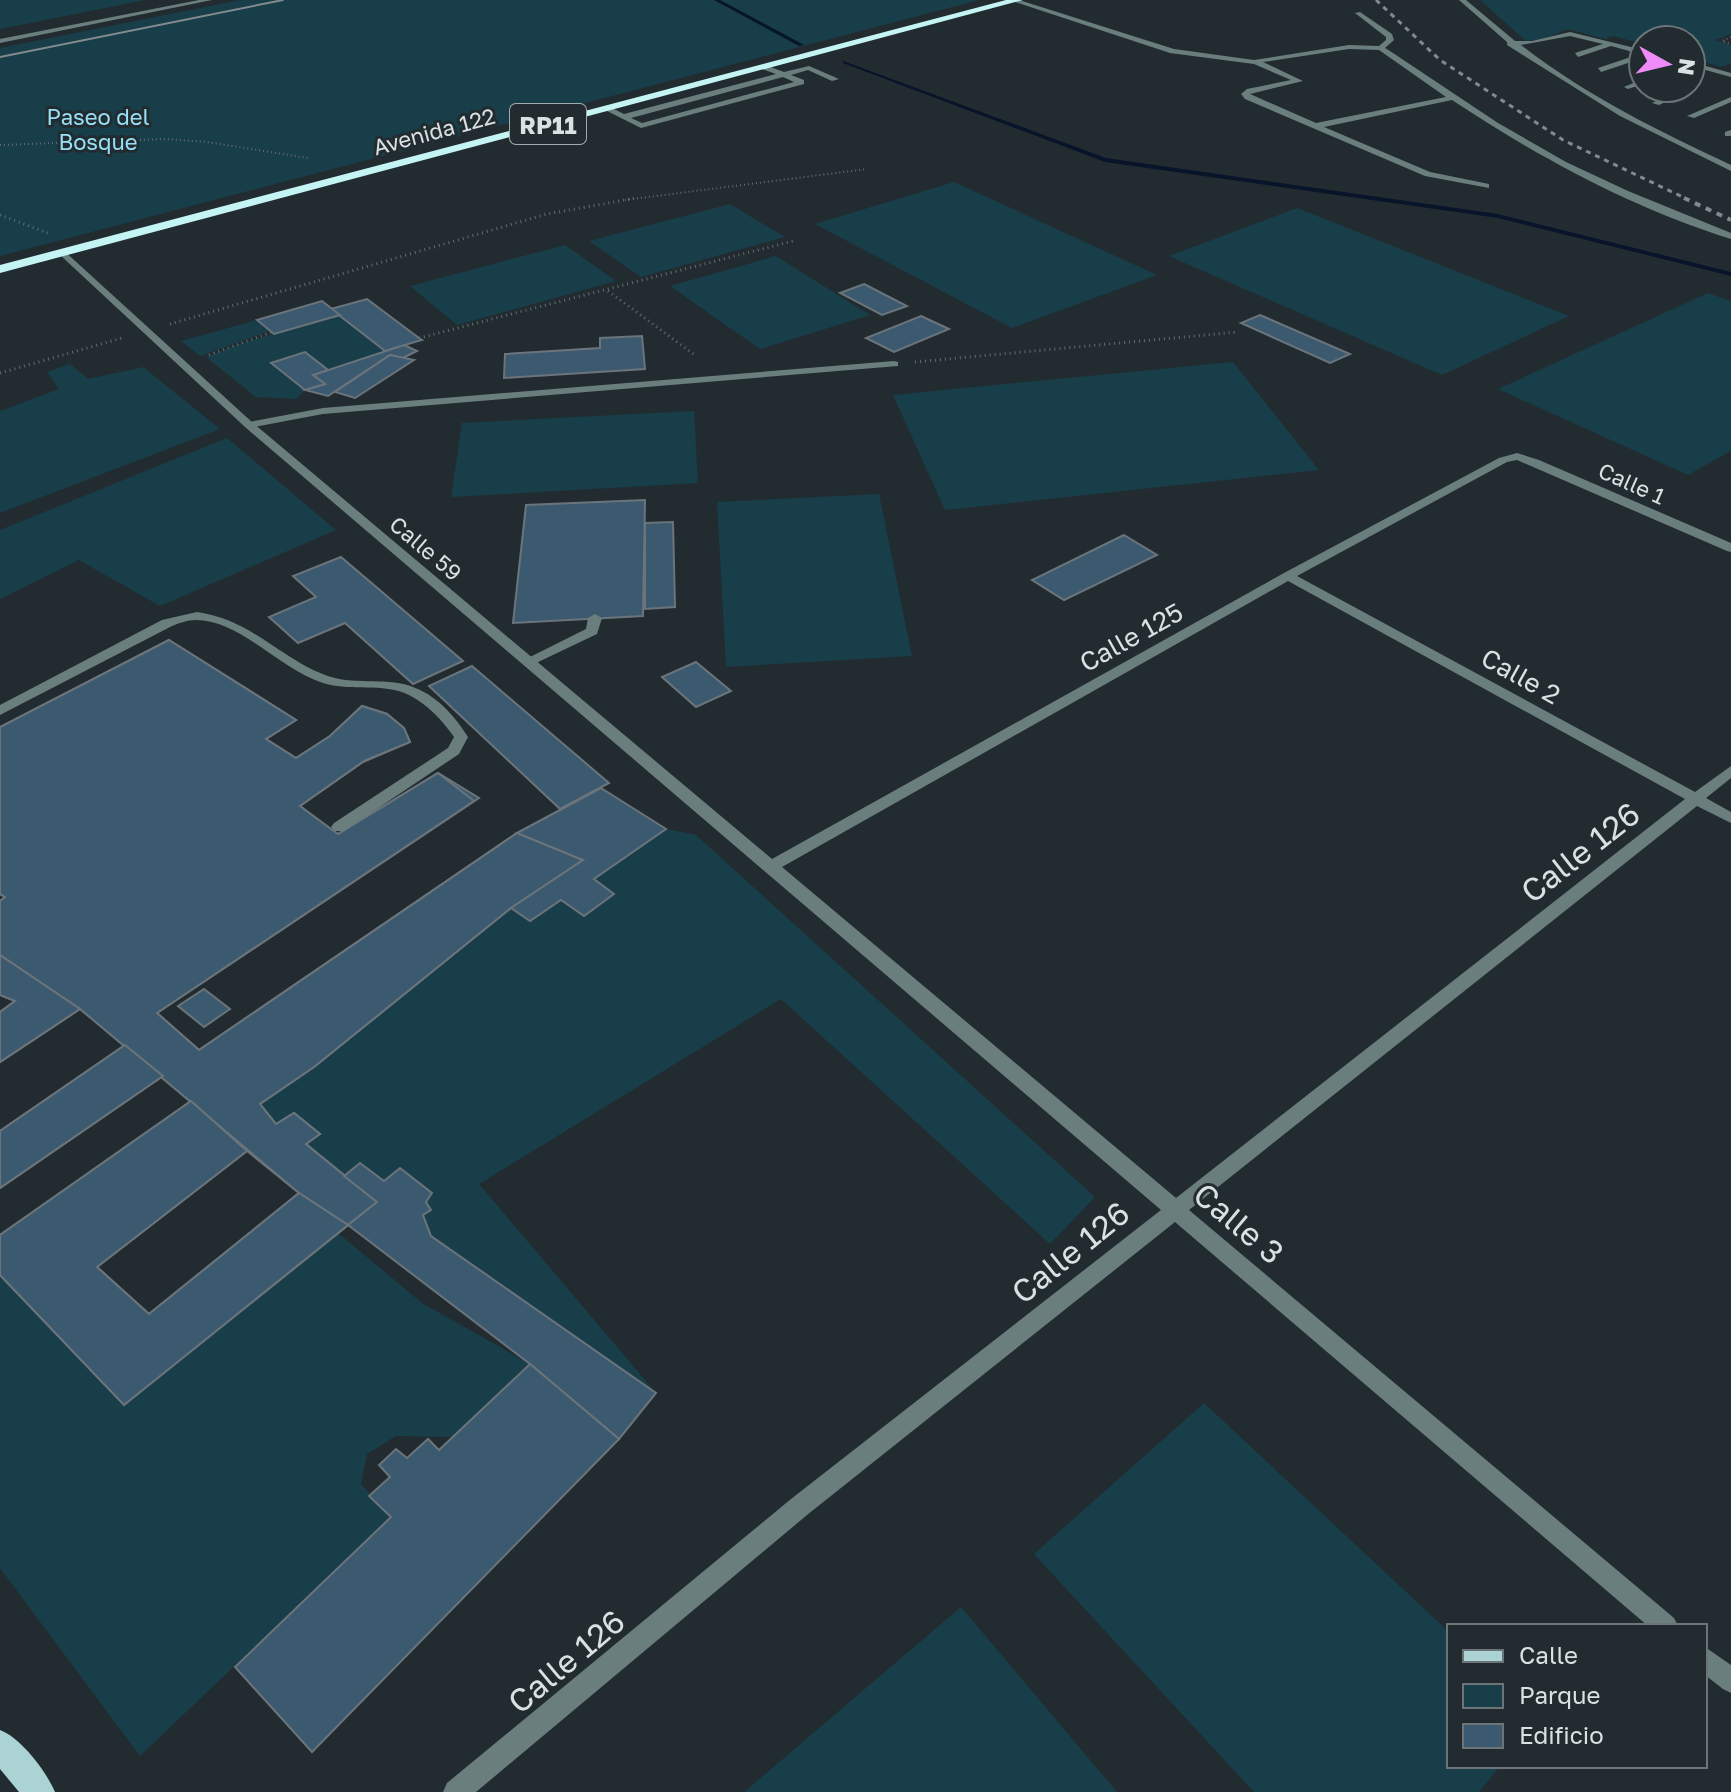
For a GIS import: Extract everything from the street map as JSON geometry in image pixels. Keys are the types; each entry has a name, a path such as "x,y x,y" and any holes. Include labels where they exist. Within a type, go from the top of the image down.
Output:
{"highway":[{"name":"Avenida 122","path":"0,269 607,109 764,73 1017,0"}],"main road":[{"path":"0,1745 39,1792"}],"street":[{"path":"0,41 209,0"},
{"path":"1017,0 1173,51 1256,62 1299,81 1245,94 1428,174 1486,186"},
{"path":"1462,0 1510,43 1591,98 1731,168"},
{"path":"1358,13 1389,36 1390,40 1381,48"},
{"path":"1510,43 1532,43 1570,34 1627,48"},
{"path":"1578,55 1611,44"},
{"path":"1256,62 1349,47 1381,48 1452,98 1574,169 1731,236"},
{"path":"1601,70 1627,59"},
{"path":"624,117 764,73 784,74 809,68 835,79"},
{"path":"764,73 780,88"},
{"path":"607,109 641,126 801,82 784,74"},
{"path":"1711,77 1726,74"},
{"path":"1315,126 1452,98"},
{"path":"1691,116 1731,99"},
{"path":"637,113 654,122"},
{"path":"1713,160 1731,158"},
{"name":"Calle 59","path":"62,252 249,425 772,866"},
{"path":"249,425 323,411 894,364"},
{"name":"Calle 1","path":"1517,456 1731,548"},
{"name":"Calle 125","path":"772,866 1288,576 1503,460 1517,456"},
{"name":"Calle 2","path":"1288,576 1731,818"},
{"path":"0,711 167,623 196,616 217,619 323,679 354,685 397,686 427,700 449,718 461,737 454,751 339,827"},
{"path":"529,661 592,631 595,618"},
{"name":"Calle 126","path":"456,1792 799,1507 1731,771"},
{"name":"Calle 3","path":"772,866 1664,1624"},
{"path":"1707,1661 1731,1681"}],"path":[{"path":"1731,37 1722,41 1731,44"},
{"path":"0,145 166,139 207,142 308,158"},
{"path":"0,373 547,214 663,193 867,169"},
{"path":"0,215 80,247"},
{"path":"419,338 793,241"},
{"path":"607,290 725,378"},
{"path":"202,357 272,332"},
{"path":"894,364 1238,332"}],"green space":[{"path":"0,0 145,0 0,29"},
{"name":"Paseo del Bosque","path":"240,0 979,0 0,256 0,48"},
{"path":"1480,0 1731,0 1731,34 1715,40 1731,45 1731,63 1721,67 1707,63 1707,24 1627,24 1627,40 1613,36 1605,39 1568,29 1543,39 1526,41"},
{"path":"954,182 1157,275 1012,328 815,224"},
{"path":"730,204 785,237 641,277 589,241"},
{"path":"1297,208 1569,316 1442,375 1169,256"},
{"path":"565,245 616,281 457,325 410,286"},
{"path":"776,256 870,315 760,349 670,286"},
{"path":"1708,293 1731,301 1731,451 1688,475 1498,389"},
{"path":"340,315 385,351 328,370 305,352 271,363 305,390 296,399 256,397 206,357 242,343"},
{"path":"257,320 270,331 200,356 181,341"},
{"path":"1233,362 1319,470 945,510 893,395"},
{"path":"70,364 88,379 143,367 220,429 0,513 0,411 59,389 47,372"},
{"path":"694,411 698,483 451,497 462,423"},
{"path":"227,438 336,530 160,606 79,560 0,599 0,530"},
{"path":"879,494 912,656 726,667 717,502"},
{"path":"666,829 696,835 1095,1197 1050,1244 781,999 479,1184 656,1393 431,1236 423,1215 431,1210 426,1202 432,1193 401,1168 384,1181 344,1176 306,1144 319,1134 276,1124 260,1104 314,1067 511,908 530,921 561,900 584,916 614,894 594,879"},
{"path":"338,1233 422,1303 530,1364 452,1437 396,1436 367,1454 361,1484 391,1517 140,1756 0,1568 0,1269 124,1404"},
{"path":"1204,1403 1447,1630 1447,1768 1498,1768 1479,1792 1254,1792 1034,1554"},
{"path":"961,1607 1117,1792 744,1792"}],"building":[{"path":"864,284 907,306 882,315 840,293"},
{"path":"367,299 422,340 385,351 331,309"},
{"path":"322,301 340,315 274,334 257,320"},
{"path":"1260,315 1350,354 1330,363 1241,323"},
{"path":"921,316 949,329 894,352 866,338"},
{"path":"642,336 645,369 504,378 505,354 600,348 600,338"},
{"path":"404,345 417,351 403,358 390,355 328,396 305,390 325,384 313,375"},
{"path":"305,352 328,370 313,375 325,384 305,390 271,363"},
{"path":"390,355 414,360 355,398 335,392"},
{"path":"645,500 643,616 513,623 526,505"},
{"path":"673,522 675,607 645,609 645,523"},
{"path":"1124,535 1157,555 1064,600 1032,580"},
{"path":"341,557 463,661 413,684 345,623 298,643 269,617 316,597 293,576"},
{"path":"169,640 296,720 266,739 296,758 330,736 362,706 387,714 404,728 410,742 363,762 300,806 336,835 438,773 479,798 157,1013 199,1050 517,833 583,860 511,908 314,1067 260,1104 276,1124 294,1113 320,1134 306,1144 377,1202 124,1405 0,1275 0,1235 191,1101 163,1076 0,1188 0,1131 125,1045 80,1009 0,1062 0,1012 15,1001 0,995 0,901 5,897 0,894 0,727","holes":["247,1151 299,1193 149,1314 97,1267"]},
{"path":"169,640 296,720 266,739 296,758 330,736 362,706 387,714 404,728 410,742 364,761 300,806 338,834 438,773 474,801 157,1013 199,1050 517,833 583,860 511,908 314,1067 260,1104 276,1124 294,1113 320,1134 306,1144 377,1202 348,1225 299,1193 80,1009 0,955 0,901 5,897 0,894 0,727"},
{"path":"696,662 731,691 696,707 662,677"},
{"path":"472,666 609,783 560,809 429,686"},
{"path":"601,788 666,829 594,879 614,894 584,916 561,900 530,921 511,908 583,860 517,833"},
{"path":"0,955 80,1009 0,1062 0,1012 15,1001 0,995"},
{"path":"204,989 230,1009 204,1027 178,1006"},
{"path":"125,1045 163,1076 0,1188 0,1131"},
{"path":"191,1101 247,1151 97,1267 149,1314 299,1193 348,1225 124,1405 0,1275 0,1235"},
{"path":"360,1163 384,1181 400,1168 432,1193 426,1202 431,1210 423,1215 431,1236 656,1393 619,1439 530,1364 348,1225 377,1202 344,1176"},
{"path":"530,1364 619,1439 312,1752 235,1667 391,1517 369,1496 390,1477 379,1465 396,1449 407,1458 428,1439 439,1450"}],"waterway":[{"path":"716,0 801,45"},
{"path":"845,62 1105,160 1498,216 1731,274"}],"tram line":[{"path":"0,57 283,0"}],"railway":[{"path":"1376,0 1440,60 1563,140 1689,200"},
{"path":"1684,198 1731,220"}]}
